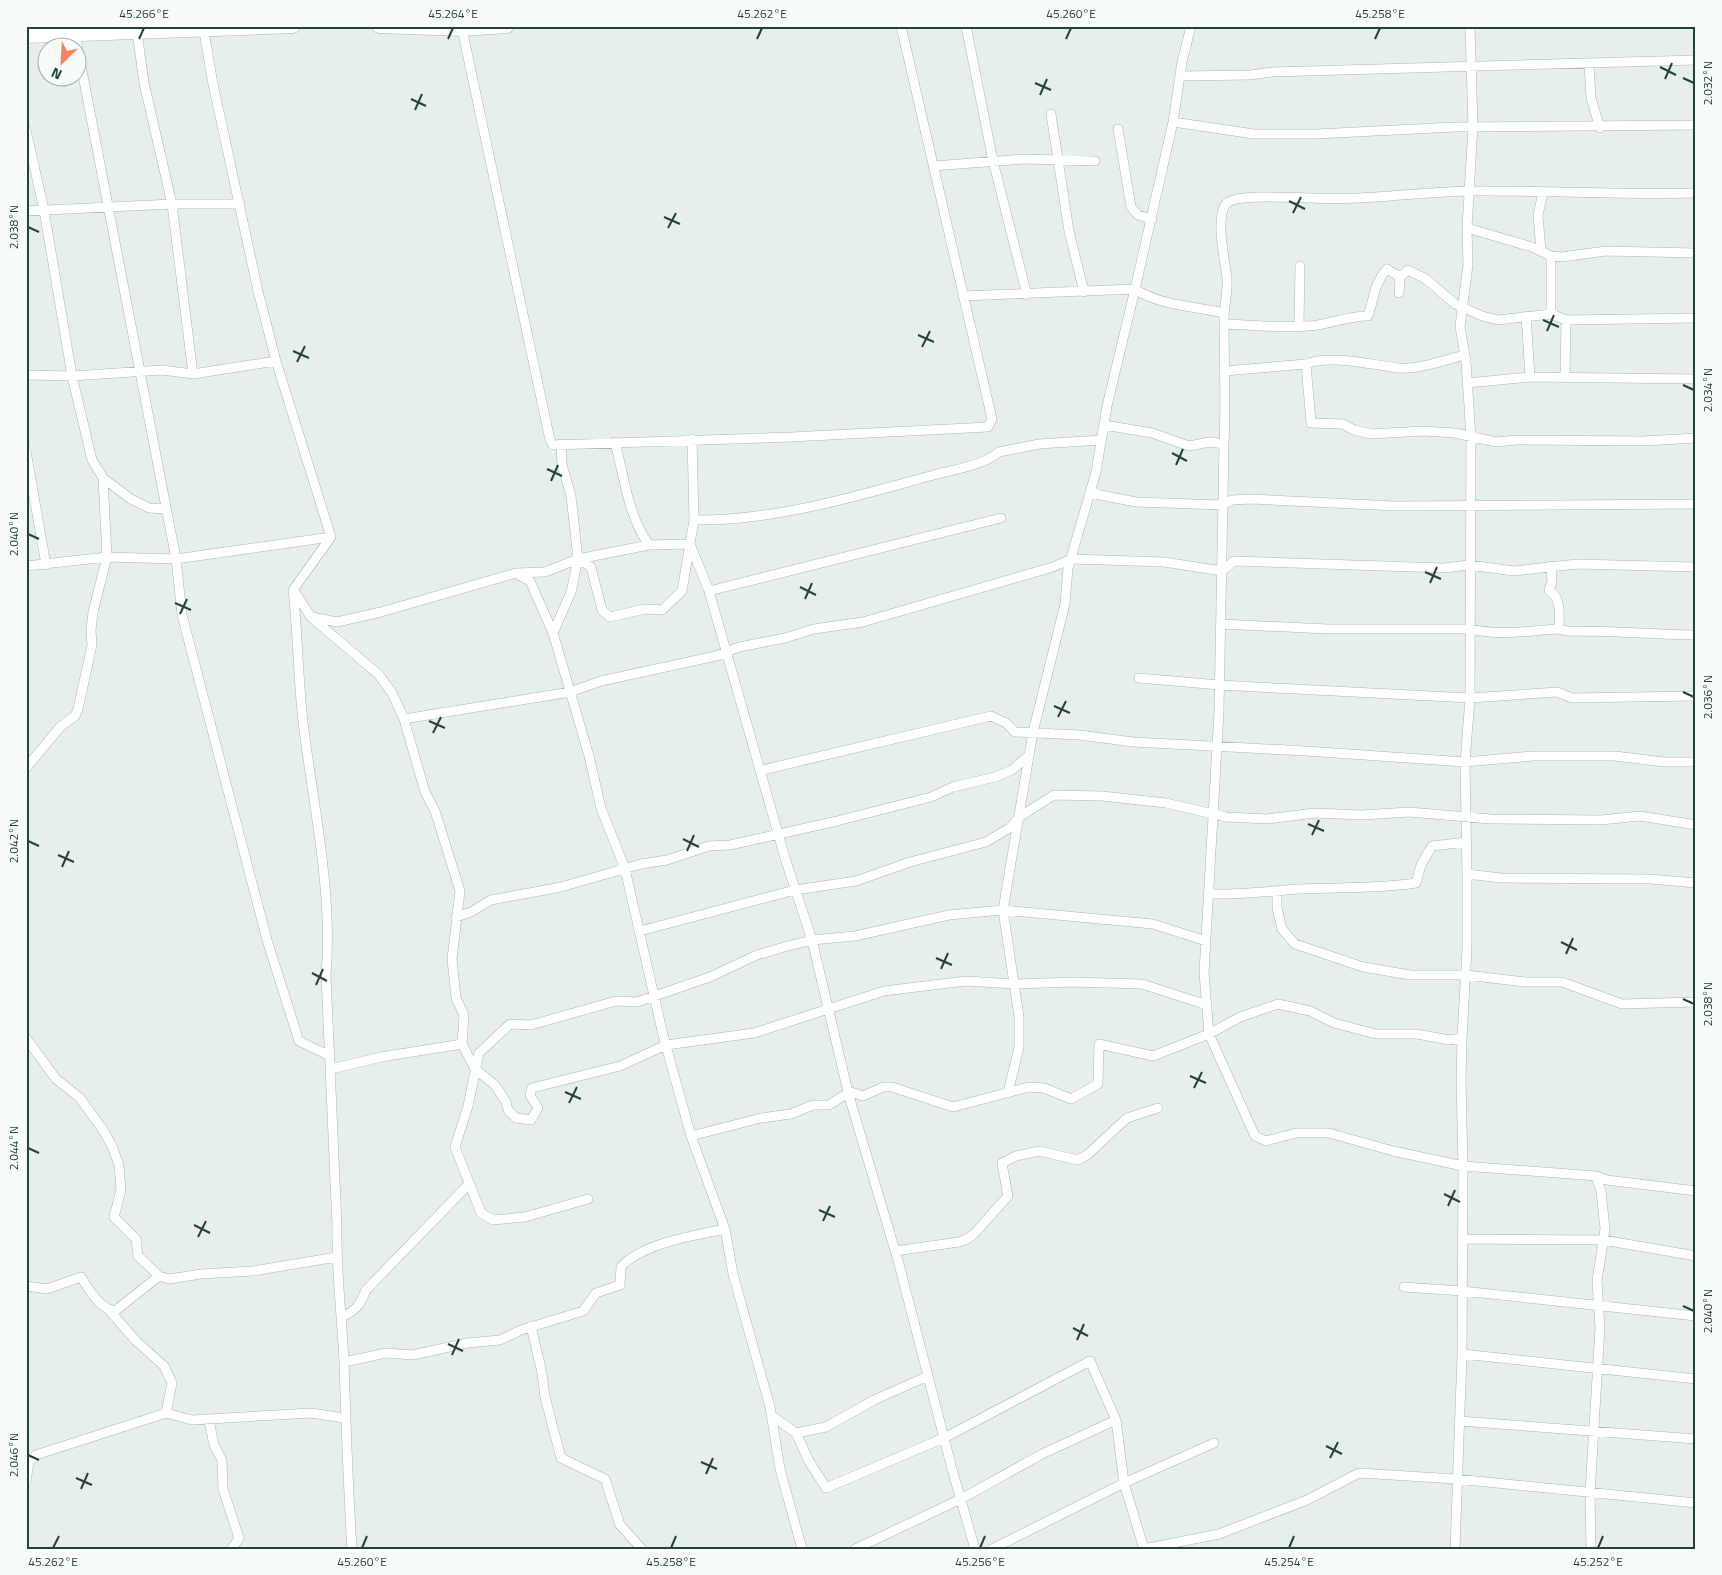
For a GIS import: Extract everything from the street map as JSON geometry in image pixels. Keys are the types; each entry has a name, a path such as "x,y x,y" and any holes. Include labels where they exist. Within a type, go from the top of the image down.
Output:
{"main road":[{"path":"26,36 41,31 76,34 293,26"},
{"path":"379,26 462,29 507,26"}],"street":[{"path":"462,29 550,440 553,445 791,438 988,427 992,419 901,26"},
{"path":"966,26 992,161 1027,295"},
{"path":"1008,1093 1019,1047 1019,1017 1003,910 1033,732 1065,604 1071,559 1090,493 1152,219 1191,26"},
{"path":"1455,1549 1456,1479 1462,1354 1463,1166 1461,1081 1466,975 1467,874 1465,762 1470,698 1469,564 1471,437 1460,326 1468,265 1467,228 1473,127 1470,26"},
{"path":"204,28 212,84 276,361 331,537"},
{"path":"136,32 144,83 172,204 193,374"},
{"path":"76,34 176,559 182,615 266,940 299,1041 330,1056"},
{"path":"1180,76 1250,75 1272,72 1472,64 1589,64 1696,60"},
{"path":"1589,64 1591,98 1600,128"},
{"path":"1050,114 1069,231 1084,292"},
{"path":"1173,122 1254,134 1316,134 1473,127 1600,128 1696,125"},
{"path":"1118,129 1131,207 1138,215 1152,219"},
{"path":"26,130 44,210 72,376 92,460 103,478 131,499 149,508 165,509"},
{"path":"933,166 1058,158 1094,161"},
{"path":"1696,193 1469,191 1335,200 1274,197 1230,200 1224,205 1222,249 1227,278 1224,312 1224,371 1227,396 1224,444 1219,685 1204,974 1209,1034 1256,1136 1266,1141 1296,1132 1329,1133 1393,1151 1463,1166 1596,1176 1607,1180 1696,1191"},
{"path":"1541,251 1538,214 1543,192"},
{"path":"26,211 172,204 240,204"},
{"path":"1467,228 1541,251 1551,256 1561,257 1606,251 1696,253"},
{"path":"1551,256 1551,314"},
{"path":"1299,326 1300,266"},
{"path":"1224,324 1318,325 1350,316 1368,316 1376,283 1382,275 1387,269 1400,277"},
{"path":"1399,294 1400,277 1408,270 1432,284 1455,304 1482,316 1498,320 1551,314 1566,320 1696,318"},
{"path":"963,296 1027,295 1135,289 1142,294 1176,304 1224,312"},
{"path":"1526,316 1530,377"},
{"path":"1565,376 1566,320"},
{"path":"1224,371 1333,360 1384,364 1400,368 1464,355"},
{"path":"26,375 72,376 162,370 193,374 276,361"},
{"path":"1306,364 1311,423 1343,424 1354,430 1372,434 1423,431 1455,433 1496,442 1517,440 1643,441 1696,438"},
{"path":"1467,383 1565,376 1696,380"},
{"path":"1104,425 1152,433 1188,446 1210,442 1224,444"},
{"path":"578,558 592,567 602,610 610,617 645,610 662,610 664,605 674,601 682,592 694,520 692,440"},
{"path":"694,520 717,520 769,514 836,501 961,468 994,456 999,452 1039,444 1101,440"},
{"path":"616,442 634,521 648,545"},
{"path":"552,633 571,592 578,558 571,496 562,465 561,444"},
{"path":"26,451 46,565"},
{"path":"26,768 61,726 75,716 78,708 92,645 91,630 94,612 107,557 103,478"},
{"path":"1090,493 1136,502 1223,505 1232,500 1252,499 1395,506 1696,504"},
{"path":"709,591 1001,518"},
{"path":"26,566 107,557 176,559 331,537"},
{"path":"331,537 293,590 303,720 322,861 328,935 326,975 337,1257 344,1362 344,1418 352,1549"},
{"path":"311,617 337,622 381,612 516,573 545,572 578,558 648,545 690,544"},
{"path":"690,544 709,591 728,652 778,833 812,940 848,1094 896,1251 944,1438 975,1549"},
{"path":"404,719 570,692 610,679 728,652 739,647 785,638 814,629 863,622 1053,567 1071,559 1164,562 1222,572"},
{"path":"1222,572 1234,561 1444,568 1469,564 1514,571 1551,566 1696,567"},
{"path":"1551,566 1552,582 1549,590 1555,594 1558,600 1559,629"},
{"path":"516,573 530,581 552,633 601,808 625,869 666,1045 691,1136 724,1229 733,1274 772,1416 780,1469 802,1549"},
{"path":"293,590 311,617 379,675 392,693 404,719 425,792 434,811 460,891 452,959 456,998 464,1015 462,1044 475,1069 495,1085 506,1102 508,1110 516,1118 531,1120 538,1108 530,1095 532,1088 620,1066 666,1045 754,1033 828,1011 884,991 966,981 1014,984 1072,982 1142,984 1207,1005"},
{"path":"1221,624 1328,629 1469,629 1500,634 1559,629 1569,632 1591,630 1696,635"},
{"path":"1139,678 1219,685 1470,698 1558,692 1572,698 1696,696"},
{"path":"762,770 991,716 1006,723 1015,732 1216,748 1306,751 1465,762 1533,756 1606,756 1664,762 1696,762"},
{"path":"456,917 471,912 491,900 561,888 642,864 667,860 709,846 730,844 837,822 931,797 952,787 995,777 1012,770 1029,756"},
{"path":"640,931 795,890 856,881 910,862 986,842 1011,827 1019,817 1054,795 1065,794 1166,803 1226,816 1267,819 1315,813 1362,815 1409,812 1491,819 1601,820 1640,816 1696,825"},
{"path":"1208,894 1241,895 1366,889 1416,883 1421,865 1432,846 1466,842"},
{"path":"1467,874 1500,878 1650,879 1696,882"},
{"path":"1277,892 1277,908 1282,929 1295,944 1363,967 1410,975 1466,975 1525,982 1562,982 1622,1004 1696,1002"},
{"path":"588,1199 526,1217 492,1220 481,1213 455,1147 468,1106 475,1069 482,1049 510,1024 531,1025 616,1002 637,1002 728,970 757,955 812,940 856,936 949,915 1003,910 1153,924 1206,941"},
{"path":"691,1136 760,1118 791,1114 813,1105 828,1105 848,1094 863,1096 883,1086 892,1087 953,1107 1029,1087 1044,1088 1071,1098 1098,1084 1099,1044 1153,1056 1209,1034 1240,1017 1278,1004 1310,1011 1334,1022 1376,1034 1417,1034 1449,1040 1462,1038"},
{"path":"26,1038 56,1079 80,1098 104,1130 119,1166 121,1190 114,1217 136,1239 138,1256 159,1276 169,1279 201,1274 253,1271 337,1257"},
{"path":"331,1069 381,1057 462,1044"},
{"path":"896,1251 959,1242 974,1234 1008,1196 1002,1163 1016,1156 1039,1151 1078,1160 1087,1156 1133,1114 1158,1108"},
{"path":"1591,1549 1590,1493 1596,1369 1600,1328 1597,1281 1605,1229 1601,1191 1596,1176"},
{"path":"341,1317 352,1312 360,1305 366,1290 469,1184"},
{"path":"344,1362 386,1353 413,1355 460,1345 500,1340 531,1326 583,1311 596,1293 620,1285 621,1267 631,1256 653,1248 724,1229"},
{"path":"1462,1239 1603,1240 1696,1256"},
{"path":"108,1310 115,1311 159,1276"},
{"path":"26,1286 46,1289 59,1286 73,1278 81,1277 93,1295 136,1341 164,1366 172,1383 166,1413"},
{"path":"1404,1287 1462,1290 1696,1316"},
{"path":"531,1326 542,1373 545,1397 562,1458 605,1480 609,1484 620,1525 642,1549"},
{"path":"1462,1354 1696,1379"},
{"path":"772,1416 796,1434 809,1461 826,1488 944,1438 1090,1361 1116,1420 1124,1483 1144,1549 1219,1534 1307,1500 1359,1472 1456,1479 1696,1503"},
{"path":"796,1434 826,1426 874,1400 928,1376"},
{"path":"26,1481 29,1462 36,1455 166,1413 192,1420 311,1413 344,1418"},
{"path":"209,1420 214,1445 222,1460 223,1489 239,1538 232,1549"},
{"path":"855,1549 961,1499 1042,1454 1116,1420"},
{"path":"1459,1421 1696,1439"},
{"path":"992,1549 1124,1483 1214,1443"}]}
